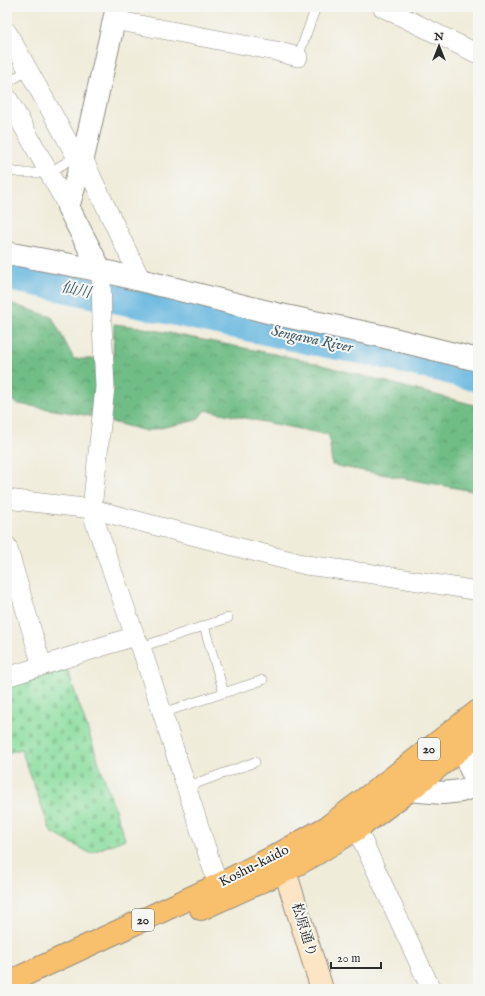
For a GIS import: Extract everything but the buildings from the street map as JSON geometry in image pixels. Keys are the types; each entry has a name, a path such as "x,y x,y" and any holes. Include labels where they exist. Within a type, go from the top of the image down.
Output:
{"highway":[{"name":"Koshu-kaido","path":"29,989 281,863 478,711"},
{"name":"Koshu-kaido","path":"7,983 218,885 281,863 311,857 357,829 410,790 473,739"}],"main road":[{"name":"松原通り","path":"281,863 322,989"}],"street":[{"path":"382,7 478,54"},
{"path":"68,207 79,157 116,14 298,57"},
{"path":"7,32 92,178 141,280"},
{"path":"7,97 68,207 101,278 105,387 92,509 95,522 138,641 218,885"},
{"path":"7,253 101,278 141,280 276,314 381,336 478,360"},
{"path":"7,499 92,509 306,565 381,575 478,591"},
{"path":"7,546 42,666"},
{"path":"7,677 42,666 138,641"},
{"path":"380,787 443,793 461,790 478,784 469,767 466,755 473,739"},
{"path":"357,829 432,989"}],"lane":[{"path":"298,57 316,7"},
{"path":"7,83 28,70"},
{"path":"7,171 49,173 79,157"},
{"path":"138,641 204,626 228,618"},
{"path":"204,626 224,693"},
{"path":"162,713 263,680"},
{"path":"186,787 255,762"}],"green space":[{"path":"7,302 52,317 74,359 113,359 114,324 139,327 299,359 478,406 478,492 332,465 329,435 205,410 197,420 146,431 85,415 18,404 7,398"},
{"path":"67,669 125,839 90,853 51,832 21,749 7,753 7,687"}],"waterway":[{"name":"Sengawa River","path":"7,276 375,352 478,377"}],"water label":[{"name":"仙川","path":"76,290"}]}
